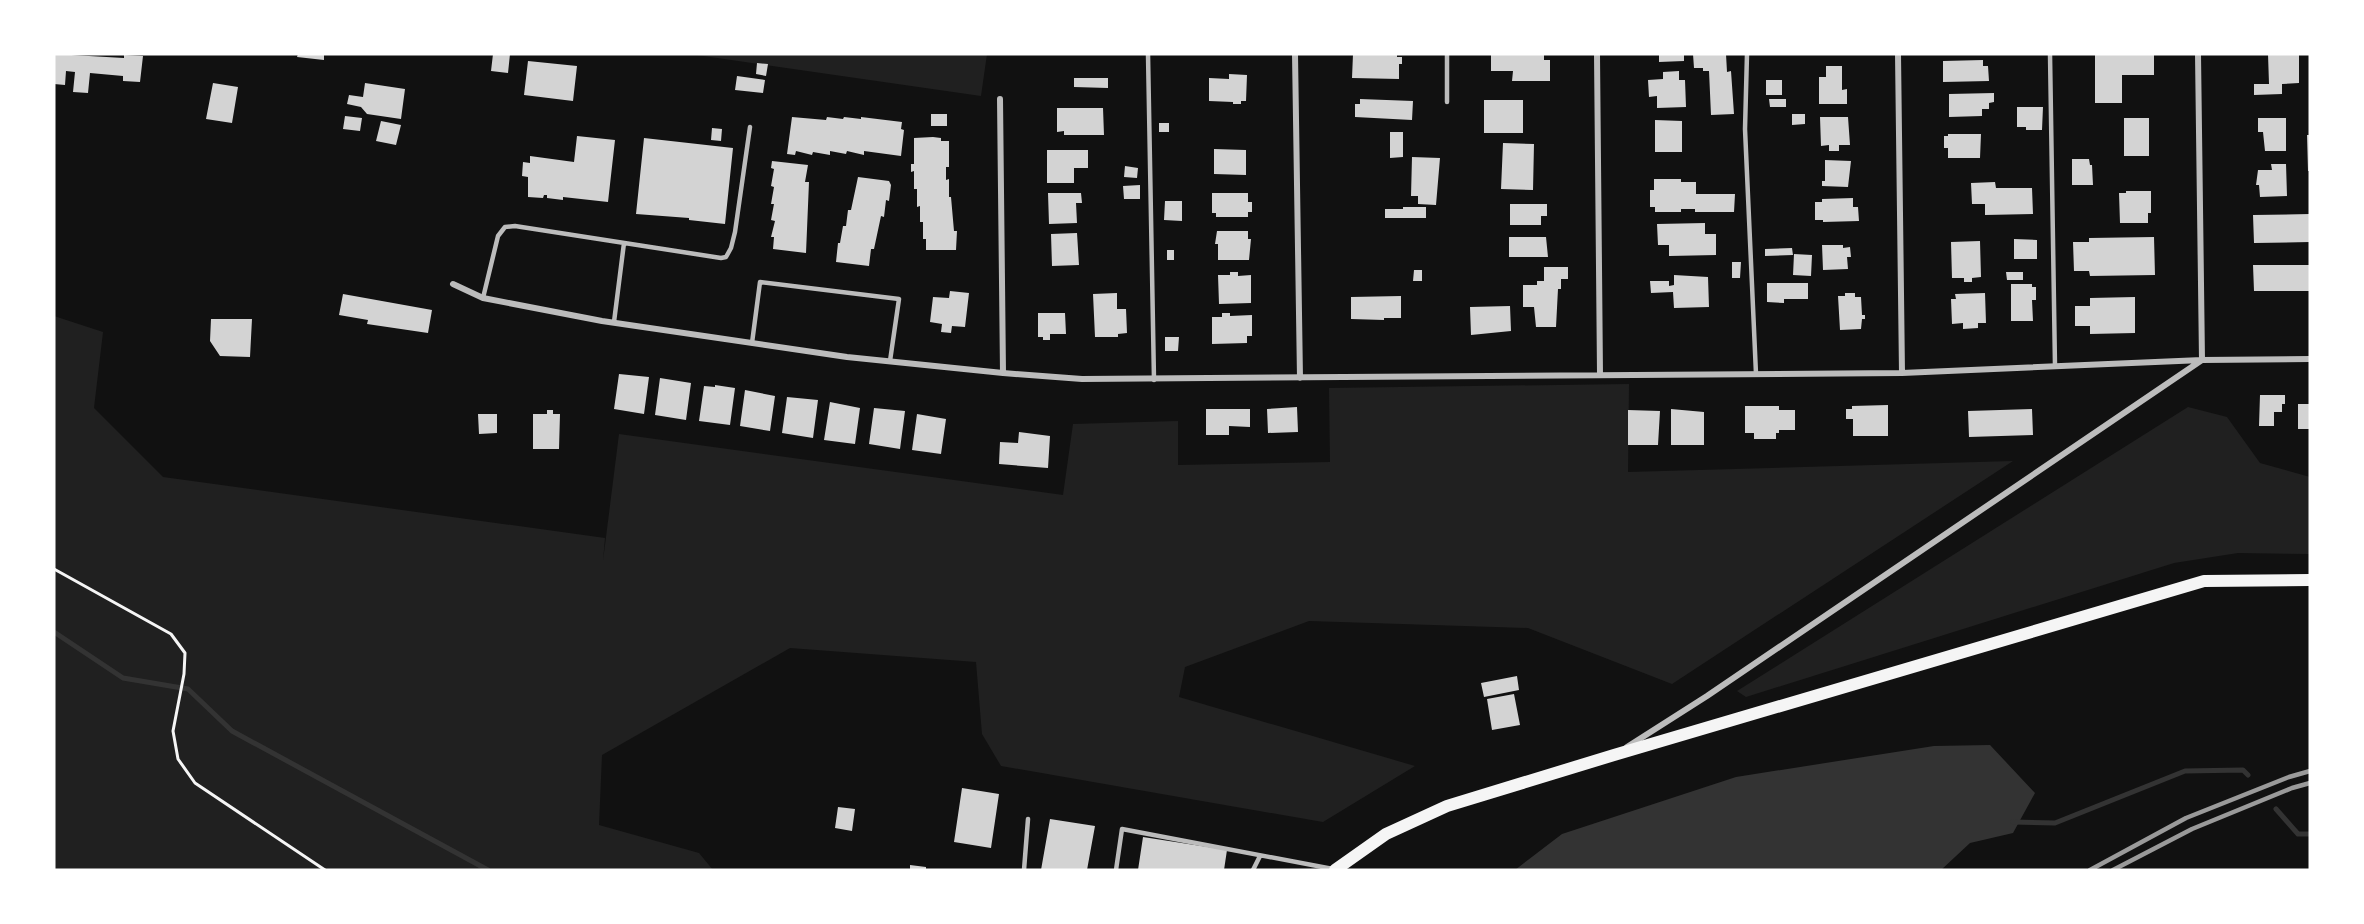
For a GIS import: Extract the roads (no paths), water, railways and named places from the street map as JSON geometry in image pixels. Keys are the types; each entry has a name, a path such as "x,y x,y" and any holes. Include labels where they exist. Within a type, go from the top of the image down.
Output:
{"main road":[{"path":"1335,870 1386,834 1447,806 1614,755 2204,581 2310,580"}],"street":[{"path":"1295,54 1300,378"},
{"path":"1597,54 1600,374"},
{"path":"1898,54 1902,373"},
{"path":"2198,54 2202,360"},
{"path":"1000,99 1003,374"},
{"path":"453,284 483,298 614,322 752,343 1003,374 1082,379 1902,373 2202,360 2310,359"},
{"path":"1614,755 1707,696 2202,360"}],"lane":[{"path":"1148,54 1154,380"},
{"path":"1447,54 1447,102"},
{"path":"1747,54 1745,129 1756,374"},
{"path":"2050,54 2055,366"},
{"path":"483,298 498,236 505,227 515,226 726,257 735,232 750,127"},
{"path":"614,322 624,243"},
{"path":"752,343 760,282 899,299 890,361"},
{"path":"1024,870 1028,819"},
{"path":"1116,870 1122,829 1335,870"},
{"path":"1253,870 1260,856"}],"waterway":[{"path":"54,632 123,678 188,689 232,731 488,870"},
{"path":"2013,822 2055,823 2185,771 2243,770 2248,775"},
{"path":"2276,809 2298,834 2310,834"}],"railway":[{"path":"2090,870 2186,818 2289,777 2310,771"},
{"path":"2113,870 2192,829 2292,788 2310,783"}]}
